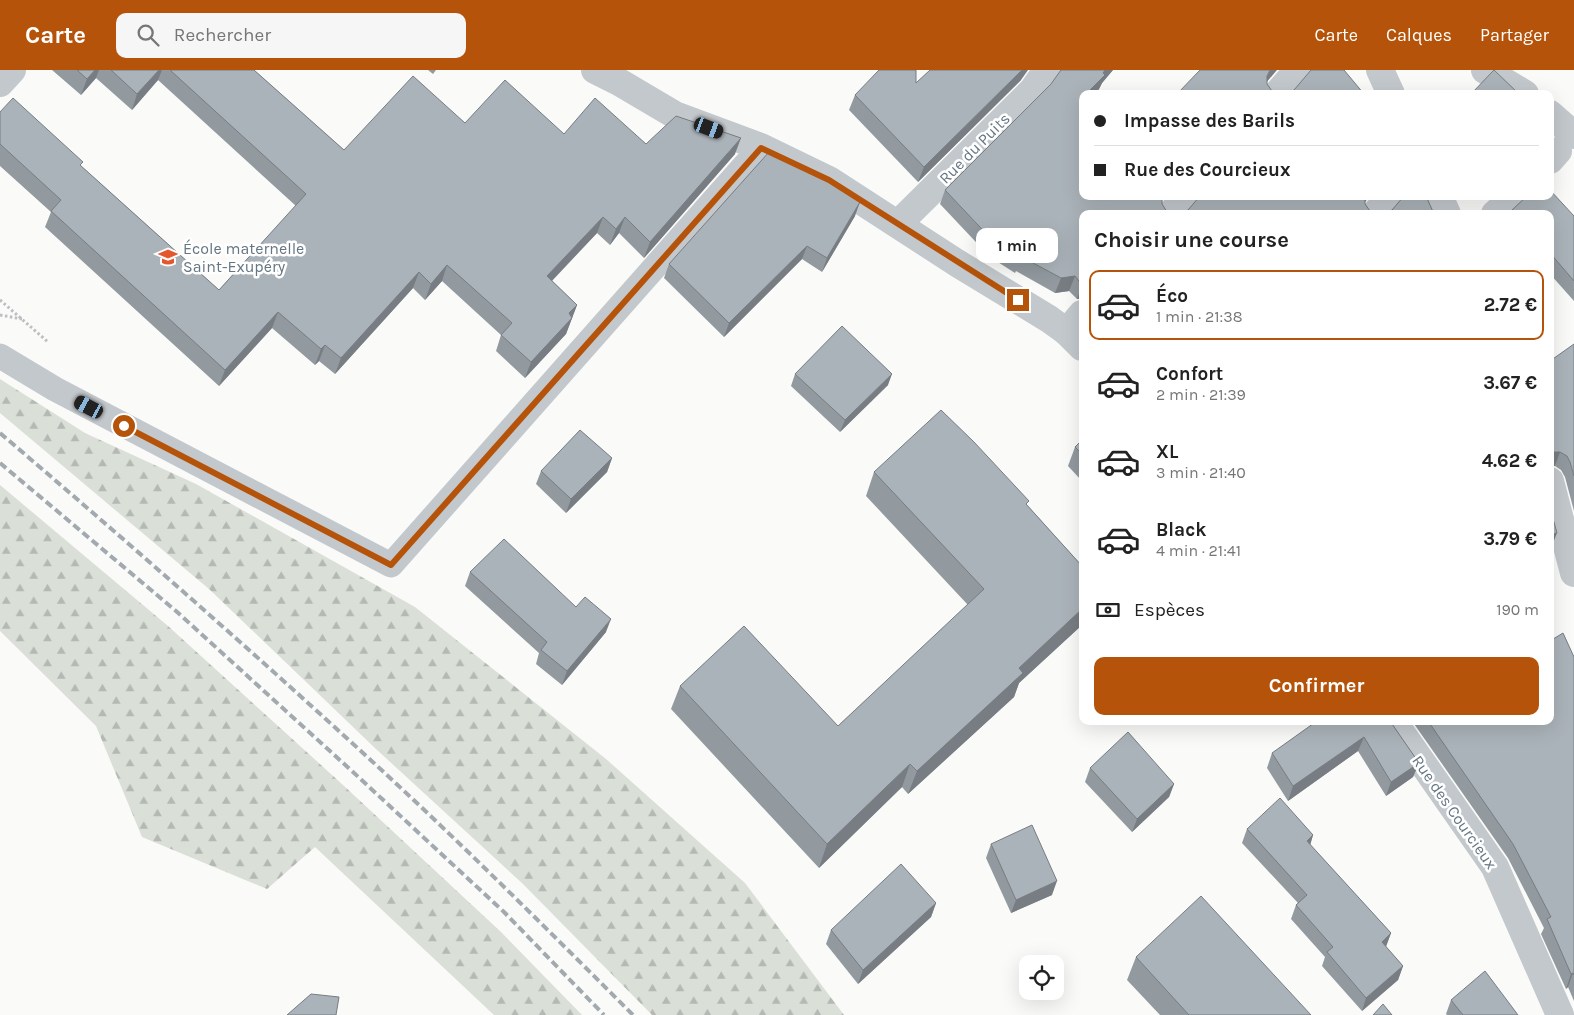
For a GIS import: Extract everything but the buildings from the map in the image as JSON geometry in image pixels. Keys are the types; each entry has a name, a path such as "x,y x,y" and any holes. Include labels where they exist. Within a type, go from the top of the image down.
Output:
{"street":[{"path":"0,83 12,70"},
{"path":"595,70 623,76 675,115 761,148 829,180 898,224 1077,331"},
{"name":"Rue du Puits","path":"898,224 1033,90 1047,70"},
{"path":"1280,90 1298,70"},
{"path":"1380,70 1390,90"},
{"path":"1485,70 1518,90"},
{"path":"1554,127 1561,149"},
{"path":"1174,210 1183,200"},
{"path":"1379,210 1388,200"},
{"path":"1499,210 1511,200"},
{"path":"1554,496 1574,573"},
{"name":"Rue des Courcieux","path":"1396,725 1495,867 1560,1015"}],"lane":[{"path":"0,356 63,394 391,565 761,148"}],"path":[{"path":"0,300 22,319 0,315"}],"green space":[{"path":"0,379 85,433 196,484 415,607 606,759 745,883 844,1015 652,1015 523,884 376,749 209,589 0,413"},
{"path":"0,485 168,626 343,785 501,932 582,1015 494,1015 315,847 267,889 142,837 96,726 0,631"}],"railway":[{"path":"0,433 183,592 398,785 533,915 633,1015"},
{"path":"0,463 176,611 353,772 504,912 604,1015"}],"place":[{"name":"École maternelle Saint-Exupéry","path":"168,257"}],"route":[{"path":"124,426 391,565 761,148 829,180 1018,300"}]}
